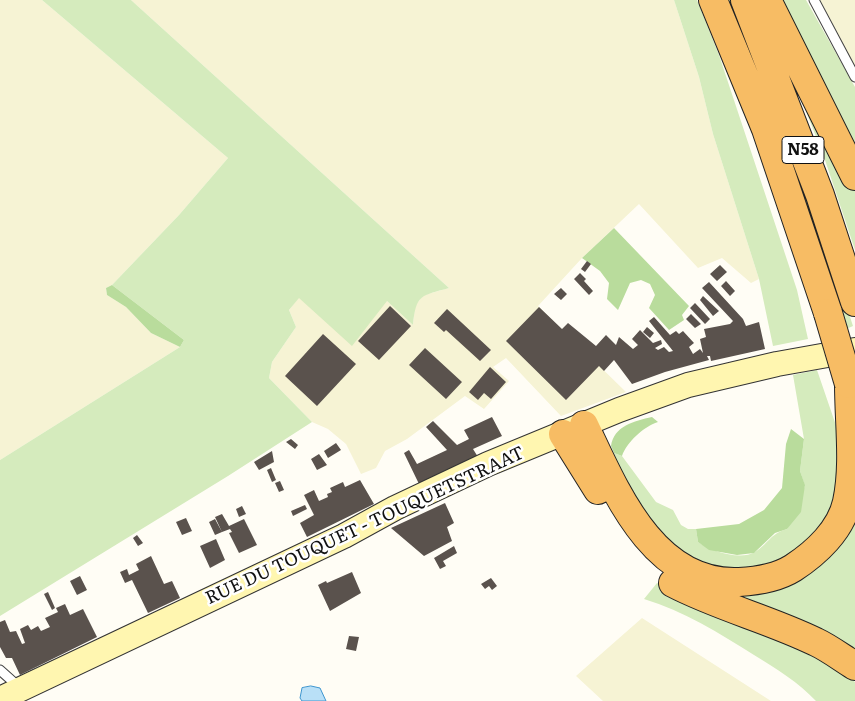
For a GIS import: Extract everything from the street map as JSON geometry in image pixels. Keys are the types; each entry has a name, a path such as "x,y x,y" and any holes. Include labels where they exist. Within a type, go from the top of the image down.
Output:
{"highway":[{"name":"N58","path":"713,0 766,129 828,313 852,396"},
{"name":"N58","path":"745,0 820,195 855,302"},
{"path":"767,0 855,176"},
{"path":"573,430 605,469 631,514 662,554 684,570 705,579 730,582 755,581 784,573 810,557 831,535 847,504 852,396"},
{"path":"573,430 612,513 641,555 662,577 732,609 775,624 817,642 855,666"}],"main road":[{"name":"RUE DU TOUQUET - TOUQUETSTRAAT","path":"0,699 351,533 395,508 488,464 688,385 777,364 855,350"}],"lane":[{"path":"814,0 855,77"},
{"path":"0,670 21,689"}],"shaded area":[{"path":"0,0 42,0 228,158 179,215 112,285 106,288 107,295 126,307 151,333 180,347 0,460"},
{"path":"131,0 674,0 699,77 713,134 759,279 751,283 722,258 698,268 639,204 582,258 538,306 626,392 561,416 506,358 493,367 509,381 484,409 465,396 407,439 385,451 376,468 361,474 346,444 328,429 312,422 269,378 272,362 296,327 289,310 299,297 387,301 413,325 415,305 424,295 449,288"},
{"path":"818,0 855,0 855,67 827,18"},
{"path":"642,618 771,701 603,701 576,676"}],"green space":[{"path":"42,0 131,0 449,288 426,295 418,302 413,325 387,301 352,346 299,298 289,310 296,327 272,362 269,378 312,422 228,476 0,616 0,460 180,347 184,340 112,285 179,215 228,158"},
{"path":"674,0 697,0 719,55 797,290 808,339 773,346 759,279 713,134 699,77"},
{"path":"724,0 734,0 826,244 853,326 844,330"},
{"path":"778,0 806,0 855,87 855,152"},
{"path":"767,12 855,189 855,250 824,157"},
{"path":"614,228 689,306 682,315 684,320 669,330 649,308 655,295 650,284 641,280 630,283 618,310 607,299 609,283 600,271 582,258"},
{"path":"112,285 184,340 180,347 151,333 126,307 107,295 106,288"},
{"path":"817,370 842,443 833,515 802,551 755,571 700,566 656,532 612,459 614,453 622,456 656,502 673,510 681,525 688,529 696,529 698,542 710,549 726,554 749,555 759,549 773,536 787,529 805,486 800,471 804,439 793,375"},
{"path":"652,417 658,422 647,427 636,436 622,456 614,453 611,446 613,439 621,429 638,420"},
{"path":"791,429 804,439 800,471 805,485 801,512 787,529 775,533 754,553 737,555 709,550 698,542 696,529 739,524 764,510 782,488 786,444"},
{"path":"855,494 855,659 692,585 655,554 767,584"},
{"path":"657,583 681,596 784,639 833,665 855,682 855,701 816,701 787,676 728,639 687,616 644,599"}],"water":[{"path":"311,686 320,688 326,701 302,701 300,698 302,688"}],"building":[{"path":"587,261 591,264 585,272 581,269"},
{"path":"720,265 727,272 717,281 710,274"},
{"path":"580,273 593,291 589,295 574,279"},
{"path":"726,281 735,291 730,296 721,286"},
{"path":"709,282 743,319 746,326 759,322 765,349 711,361 710,356 707,356 709,360 665,372 632,384 614,360 604,371 599,366 566,400 506,341 539,307 562,329 568,323 596,346 606,335 616,345 619,337 633,349 638,345 632,339 640,330 653,343 661,340 662,344 655,348 658,350 664,347 669,352 673,351 649,321 654,317 670,335 676,331 679,334 683,331 694,343 689,347 693,354 700,349 703,353 700,339 706,337 704,329 730,324 733,321 702,288"},
{"path":"561,288 567,294 561,300 554,294"},
{"path":"703,296 719,311 713,316 700,300"},
{"path":"695,303 710,319 705,324 690,308"},
{"path":"390,306 411,326 379,360 358,341"},
{"path":"447,309 491,350 480,361 446,330 444,332 434,323"},
{"path":"691,314 701,324 695,328 686,319"},
{"path":"647,327 654,333 650,338 643,332"},
{"path":"323,334 356,364 317,406 285,376"},
{"path":"425,348 462,382 446,399 409,365"},
{"path":"490,367 506,382 491,399 484,393 478,400 469,392"},
{"path":"492,417 502,436 473,449 478,457 419,484 404,453 409,450 417,464 447,450 426,427 433,421 457,445 469,439 464,430"},
{"path":"291,439 298,445 295,449 286,442"},
{"path":"336,443 341,450 328,458 324,451"},
{"path":"272,451 274,462 259,470 254,462"},
{"path":"319,454 327,465 317,470 311,459"},
{"path":"271,468 276,480 272,482 267,470"},
{"path":"360,480 374,504 307,537 300,523 314,515 304,495 314,490 319,501 328,497 327,494 332,492 330,488 343,482 345,487"},
{"path":"280,481 284,490 279,492 275,483"},
{"path":"445,503 454,523 447,527 452,541 424,556 391,528"},
{"path":"305,505 307,509 293,516 291,511"},
{"path":"242,506 246,514 239,517 236,509"},
{"path":"222,514 229,526 244,519 257,545 239,553 229,533 232,532 230,529 222,532 215,517"},
{"path":"186,518 192,531 182,535 176,522"},
{"path":"215,519 222,532 215,535 209,522"},
{"path":"137,535 143,543 138,546 133,538"},
{"path":"216,539 225,560 210,568 200,546"},
{"path":"454,546 457,553 443,561 446,566 440,569 434,558"},
{"path":"151,556 164,584 172,581 180,598 148,613 132,580 125,583 120,572 127,569 129,575 139,570 136,564"},
{"path":"352,572 361,593 330,611 318,585"},
{"path":"80,576 87,590 77,595 70,581"},
{"path":"491,578 497,586 492,590 489,586 485,589 481,584"},
{"path":"48,592 55,608 52,610 44,594"},
{"path":"65,604 70,615 83,609 97,637 20,675 12,658 6,658 0,647 0,622 5,620 10,632 16,631 22,644 25,643 20,629 28,625 31,630 38,626 41,631 50,627 45,618 58,612 56,608"},
{"path":"349,636 359,637 356,651 346,649"}]}
